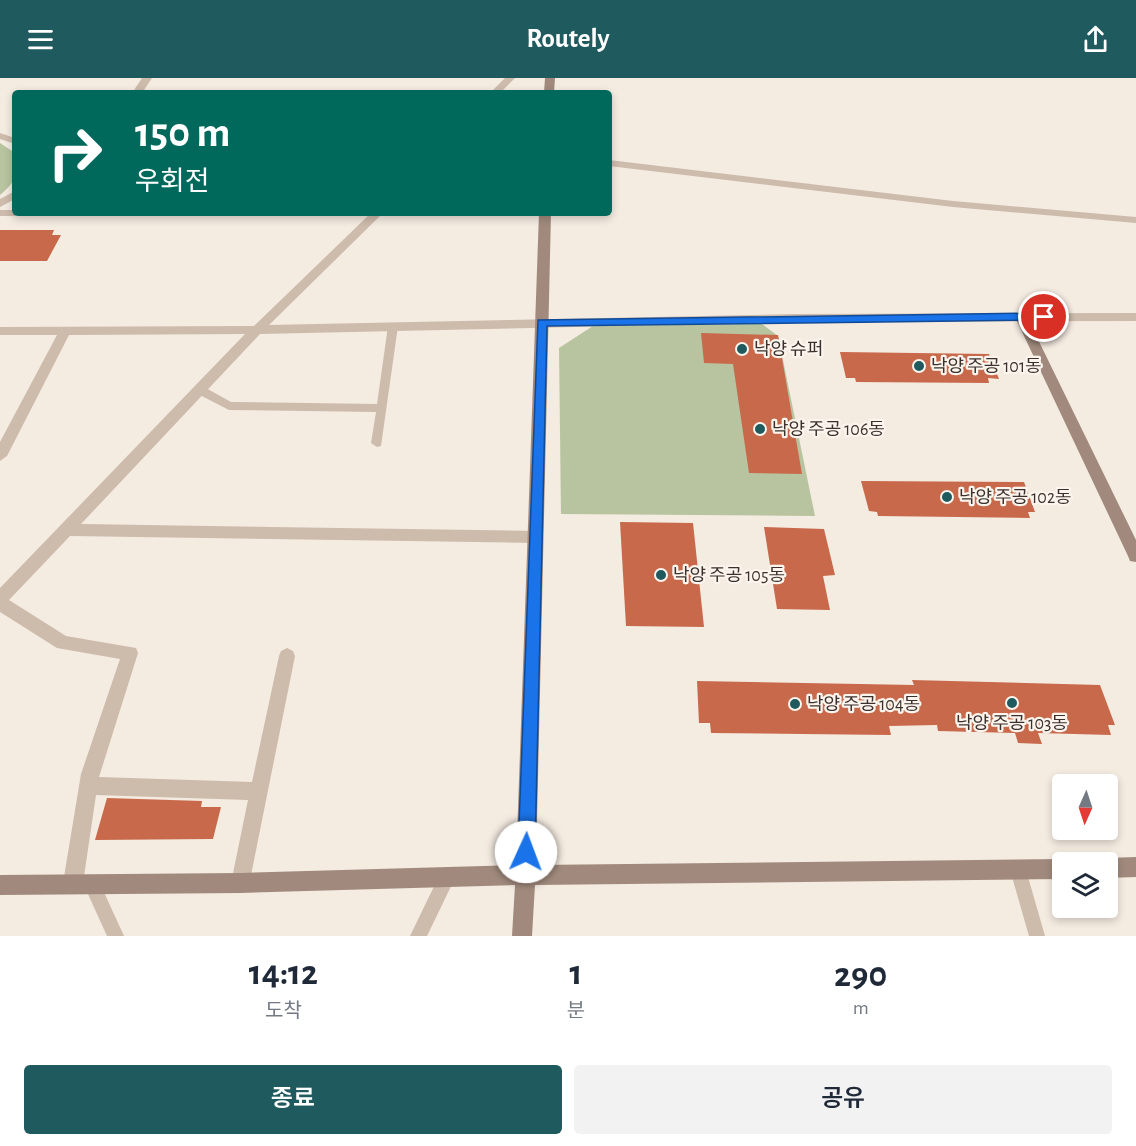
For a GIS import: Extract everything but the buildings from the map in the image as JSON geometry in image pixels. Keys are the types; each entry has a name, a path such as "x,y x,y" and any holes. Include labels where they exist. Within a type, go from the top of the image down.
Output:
{"street":[{"path":"498,90 510,78"},
{"path":"612,163 953,204 1136,220"},
{"path":"0,206 12,196"},
{"path":"82,883 87,786 130,653 63,643 0,601 257,330 374,216"},
{"path":"522,936 526,875 545,216"},
{"path":"1021,317 1136,556"},
{"path":"0,331 257,330 542,322 1136,317"},
{"path":"0,456 65,331"},
{"path":"65,530 535,537"},
{"path":"241,883 286,656"},
{"path":"87,786 259,791"},
{"path":"1118,868 1136,867"},
{"path":"0,885 241,883 526,875 1052,869"}],"lane":[{"path":"377,443 393,326"},
{"path":"200,390 229,406 381,408"},
{"path":"1018,870 1037,936"},
{"path":"418,936 447,878"},
{"path":"82,883 116,936"}],"green space":[{"path":"0,143 12,151 12,182 0,195"},
{"path":"762,324 778,336 815,516 561,514 559,348 593,326"}],"place":[{"name":"낙양 슈퍼","path":"742,349"},
{"name":"낙양 주공 101동","path":"919,366"},
{"name":"낙양 주공 106동","path":"760,429"},
{"name":"낙양 주공 102동","path":"947,497"},
{"name":"낙양 주공 105동","path":"661,575"},
{"name":"낙양 주공 103동","path":"1012,703"},
{"name":"낙양 주공 104동","path":"795,704"}],"route":[{"path":"526,852 542,322 1044,317"}]}
